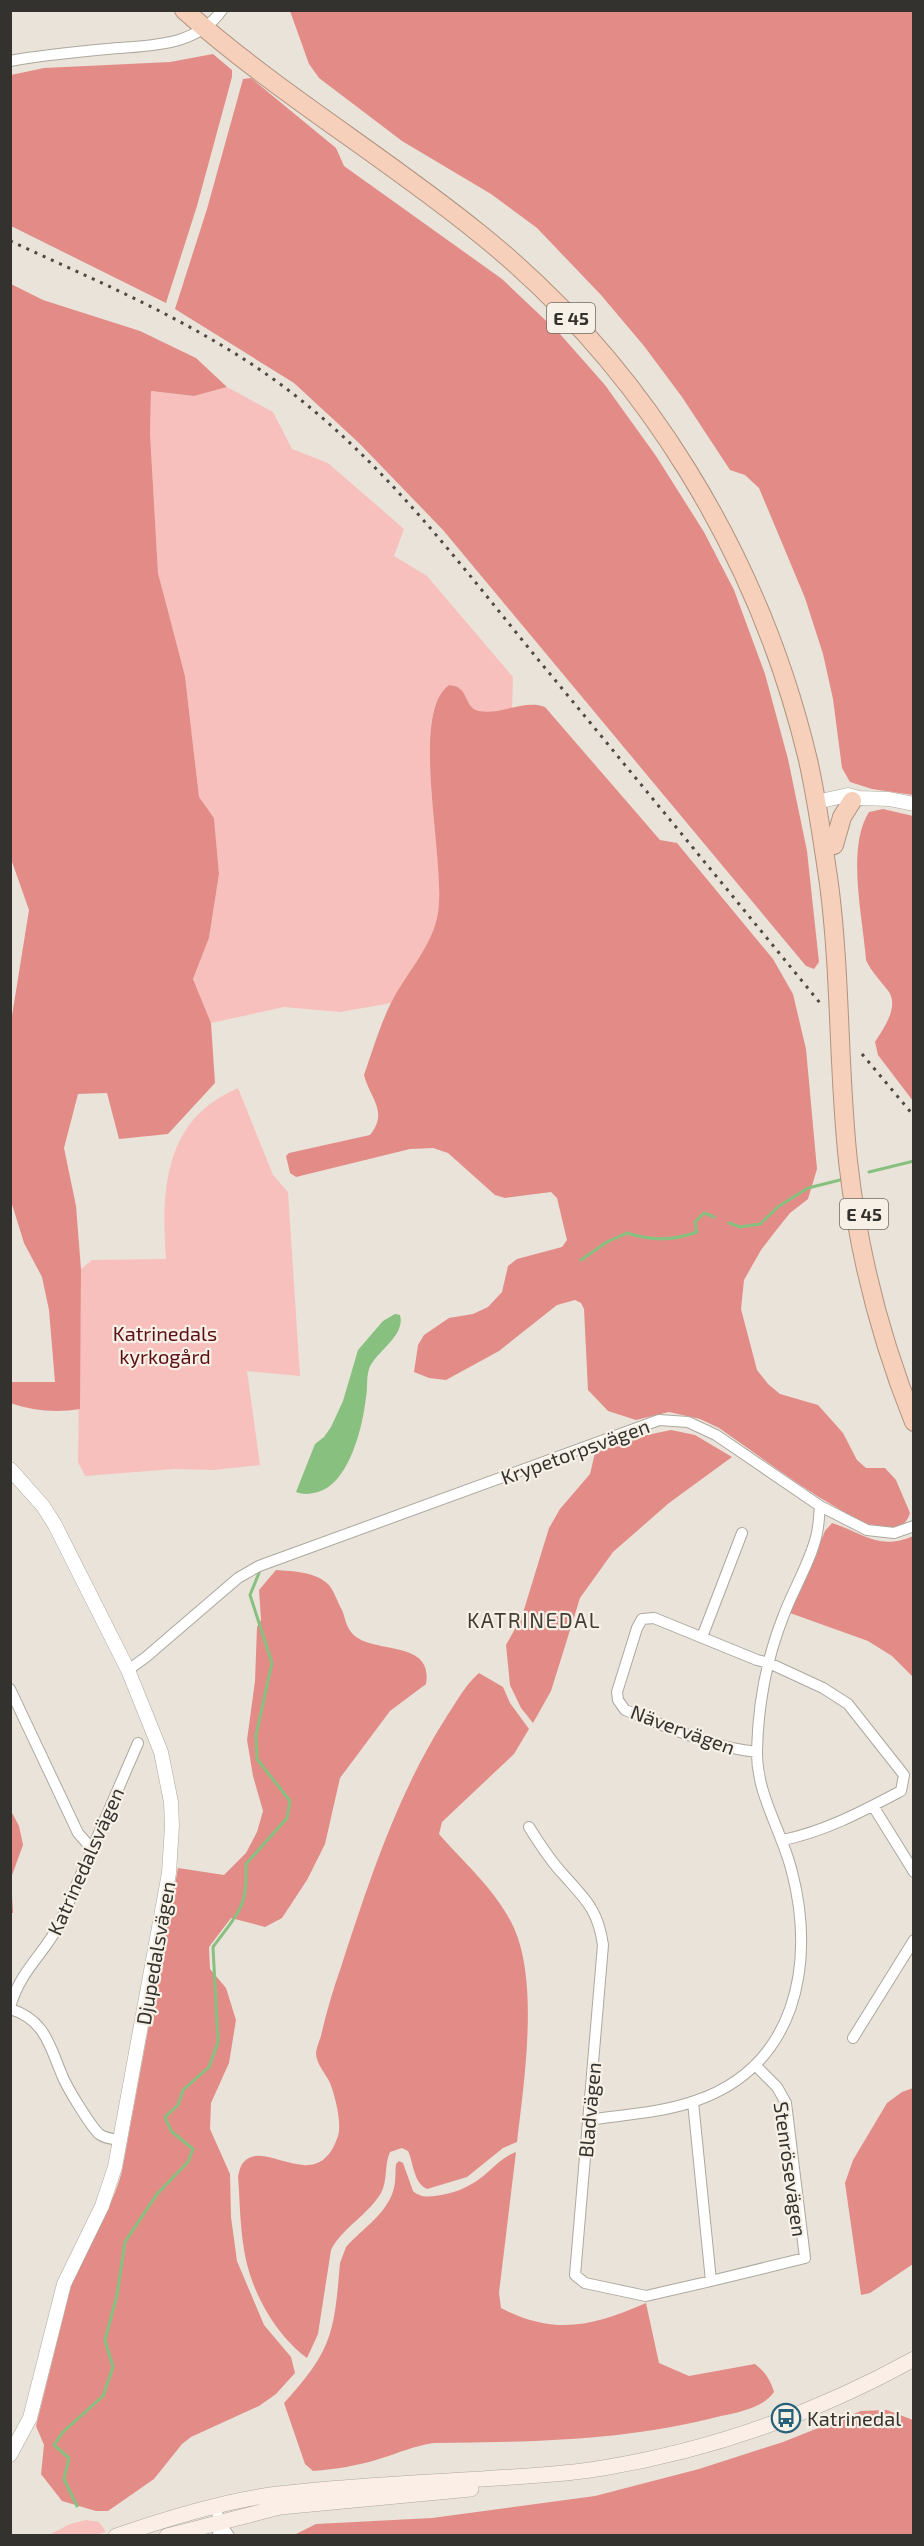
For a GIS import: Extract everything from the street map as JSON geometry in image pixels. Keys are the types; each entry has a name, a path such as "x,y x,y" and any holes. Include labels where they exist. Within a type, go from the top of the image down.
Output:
{"highway":[{"name":"E 45","path":"184,10 210,17 456,204 518,254 582,317 644,391 704,480 753,572 796,675 819,759 834,935 850,1177 861,1246 874,1303 896,1377 914,1422"},
{"path":"834,845 842,817 856,800"},
{"name":"E 45","path":"822,801 834,845 843,924 853,1117 864,1212 882,1300 914,1398"}],"main road":[{"path":"167,2535 218,2521 276,2494 345,2487 571,2472 604,2468 680,2451 786,2418 829,2401 914,2359"},
{"path":"116,2535 218,2521"}],"street":[{"path":"10,61 106,49 166,45 210,17"},
{"path":"822,801 841,795 856,800 889,799 914,804"},
{"name":"Krypetorpsvägen","path":"128,1670 159,1647 238,1578 259,1566 659,1420 688,1422 716,1435 820,1506 855,1525 875,1533 894,1533 914,1526"},
{"name":"Djupedalsvägen","path":"10,1469 38,1499 55,1525 128,1670 161,1752 169,1785 172,1826 167,1883 121,2140 102,2206 64,2284 30,2418 10,2455"},
{"path":"588,2120 693,2102 733,2083 755,2066 786,2018 801,1970 802,1916 783,1840 760,1783 757,1752 769,1663 783,1616 817,1535 820,1506"},
{"path":"702,1637 742,1533"},
{"name":"Nävervägen","path":"757,1752 731,1749 709,1742 625,1710 618,1700 617,1692 637,1628 642,1619 654,1618 769,1663 824,1688 848,1704 904,1775 901,1791 873,1806"},
{"path":"10,1689 78,1833 92,1849"},
{"name":"Katrinedalsvägen","path":"10,2008 23,1974 45,1948 60,1923 138,1743"},
{"path":"783,1840 811,1834 873,1806 914,1872"},
{"name":"Bladvägen","path":"529,1827 550,1859 588,1901 600,1926 602,1969 574,2270 577,2278 585,2283 646,2296 711,2281"},
{"path":"853,2038 914,1940"},
{"path":"10,2008 28,2018 46,2035 68,2087 94,2127 107,2138 121,2140"},
{"name":"Stenrösevägen","path":"711,2281 805,2258 786,2103 777,2087 755,2066"},
{"path":"693,2102 711,2281"},
{"path":"218,2521 229,2535"}],"green space":[{"path":"227,387 273,412 292,449 328,463 404,529 394,556 427,576 513,677 512,709 493,713 479,712 471,707 459,688 449,685 437,702 431,728 430,760 438,866 437,919 423,952 391,1003 340,1012 284,1007 211,1023 193,979 209,938 219,874 214,818 199,798 185,676 158,573 150,433 151,391 194,396"},
{"name":"Katrinedals kyrkogård","path":"238,1088 273,1175 288,1192 300,1376 247,1371 260,1465 213,1470 174,1469 85,1476 78,1462 81,1269 92,1260 166,1259 164,1216 169,1173 175,1153 196,1117 216,1100"},
{"path":"86,2520 99,2522 106,2532 90,2536 49,2535 70,2524"}],"shaded area":[{"path":"290,11 913,11 913,795 872,789 850,782 842,768 833,699 823,654 805,598 759,488 745,475 730,470 682,397 644,346 601,295 537,228 491,194 402,141 319,78 309,64"},
{"path":"213,54 232,70 232,77 197,206 166,303 11,226 11,75 44,68 170,62"},
{"path":"251,78 336,148 344,166 502,279 560,334 605,385 656,456 704,532 734,590 765,674 788,759 807,851 819,962 814,969 806,966 443,530 359,443 294,383 175,309 207,209 243,79"},
{"path":"11,284 43,300 140,331 196,358 227,387 194,396 151,391 150,433 158,573 185,676 199,797 214,818 219,874 209,938 193,979 211,1023 215,1083 168,1134 119,1139 107,1093 78,1094 64,1148 76,1206 81,1269 80,1409 63,1411 36,1409 10,1403 11,1382 55,1382 49,1310 42,1277 24,1243 11,1201 11,1022 29,910 10,856"},
{"path":"449,685 460,689 471,706 479,711 488,712 529,705 545,707 660,840 677,843 773,959 793,994 806,1049 817,1169 808,1199 790,1213 774,1233 761,1250 744,1280 741,1309 757,1370 780,1394 818,1405 843,1433 857,1460 866,1468 885,1468 896,1480 910,1513 901,1526 892,1529 882,1528 857,1520 793,1480 719,1428 700,1419 669,1412 636,1420 608,1411 588,1390 584,1309 581,1303 575,1300 557,1305 499,1351 446,1380 429,1378 414,1372 418,1345 424,1335 449,1318 473,1314 488,1307 502,1292 508,1266 517,1259 562,1247 567,1240 557,1198 551,1192 505,1198 495,1195 448,1153 433,1148 410,1149 296,1177 290,1173 286,1156 289,1153 370,1135 378,1119 376,1105 364,1075 387,1011 429,940 437,918 439,895 430,759 431,727 437,702"},
{"path":"883,809 913,816 913,1101 878,1055 875,1042 889,1018 892,998 866,960 860,904 857,864 862,827 869,812"},
{"path":"395,1314 400,1315 399,1330 369,1369 362,1422 353,1452 346,1465 339,1477 318,1492 304,1494 296,1492 315,1444 331,1427 343,1401 358,1350 383,1321"},
{"path":"671,1430 695,1435 732,1457 669,1503 613,1552 580,1598 551,1691 533,1723 521,1708 510,1685 506,1645 522,1616 549,1528 560,1509 590,1474 595,1453 642,1436"},
{"path":"832,1523 881,1541 890,1542 913,1536 913,1677 892,1656 868,1641 790,1613 825,1531"},
{"path":"276,1570 318,1577 333,1590 351,1632 371,1644 411,1653 420,1659 426,1669 426,1684 390,1711 340,1778 325,1844 307,1880 282,1918 265,1927 231,1918 209,1947 210,1969 226,1988 236,2020 229,2063 211,2103 210,2129 230,2174 231,2217 237,2261 264,2325 291,2357 295,2373 276,2394 259,2406 191,2437 182,2444 154,2479 108,2511 96,2511 62,2501 41,2474 44,2445 36,2426 71,2286 105,2215 122,2171 178,1868 224,1875 246,1853 257,1832 263,1811 253,1776 247,1740 255,1681 257,1627 261,1620 259,1590"},
{"path":"479,1673 503,1687 510,1703 529,1729 514,1754 442,1822 439,1834 499,1902 514,1928 522,1951 528,2004 528,2033 517,2142 503,2148 467,2177 427,2189 416,2177 408,2151 402,2148 390,2152 381,2193 376,2201 342,2234 331,2250 318,2334 307,2358 286,2338 268,2314 250,2274 241,2229 238,2176 242,2164 252,2157 264,2156 304,2165 317,2163 329,2154 338,2136 339,2117 334,2095 316,2054 332,1993 362,1902 399,1806 430,1745 462,1693"},
{"path":"10,1809 19,1826 23,1845 11,1878 13,1913 10,1913"},
{"path":"913,2088 913,2264 870,2293 861,2295 845,2183 853,2160 887,2103 902,2092"},
{"path":"516,2152 499,2293 501,2308 539,2322 574,2325 609,2317 646,2303 659,2363 689,2376 755,2364 767,2376 774,2392 764,2402 743,2411 650,2431 542,2441 434,2443 363,2464 313,2471 305,2464 284,2403 313,2368 322,2353 333,2324 340,2263 346,2247 381,2213 391,2197 396,2164 399,2161 403,2163 413,2191 423,2196 435,2196 454,2192 471,2184"},
{"path":"887,2410 913,2420 913,2535 294,2535 316,2524 432,2518 595,2496 699,2469 783,2442 861,2411"}],"waterway":[{"path":"869,1172 914,1161"},
{"path":"729,1223 740,1227 760,1224 779,1206 808,1188 844,1179"},
{"path":"581,1260 607,1242 627,1233 653,1239 679,1237 697,1232 695,1222 704,1213 714,1217"},
{"path":"77,2506 64,2479 69,2458 54,2445 63,2432 103,2396 113,2367 105,2340 117,2295 125,2242 157,2194 188,2162 193,2149 171,2131 165,2117 178,2105 183,2090 209,2067 218,2042 213,1947 240,1909 245,1891 246,1864 287,1818 290,1801 257,1759 256,1735 272,1663 250,1595 259,1573"}],"railway":[{"path":"10,241 126,295 202,334 273,379 339,433 428,525 820,1003"},
{"path":"862,1054 914,1116"}],"place":[{"name":"Katrinedal","path":"786,2418"}],"district":[{"name":"KATRINEDAL","path":"534,1619"}]}
